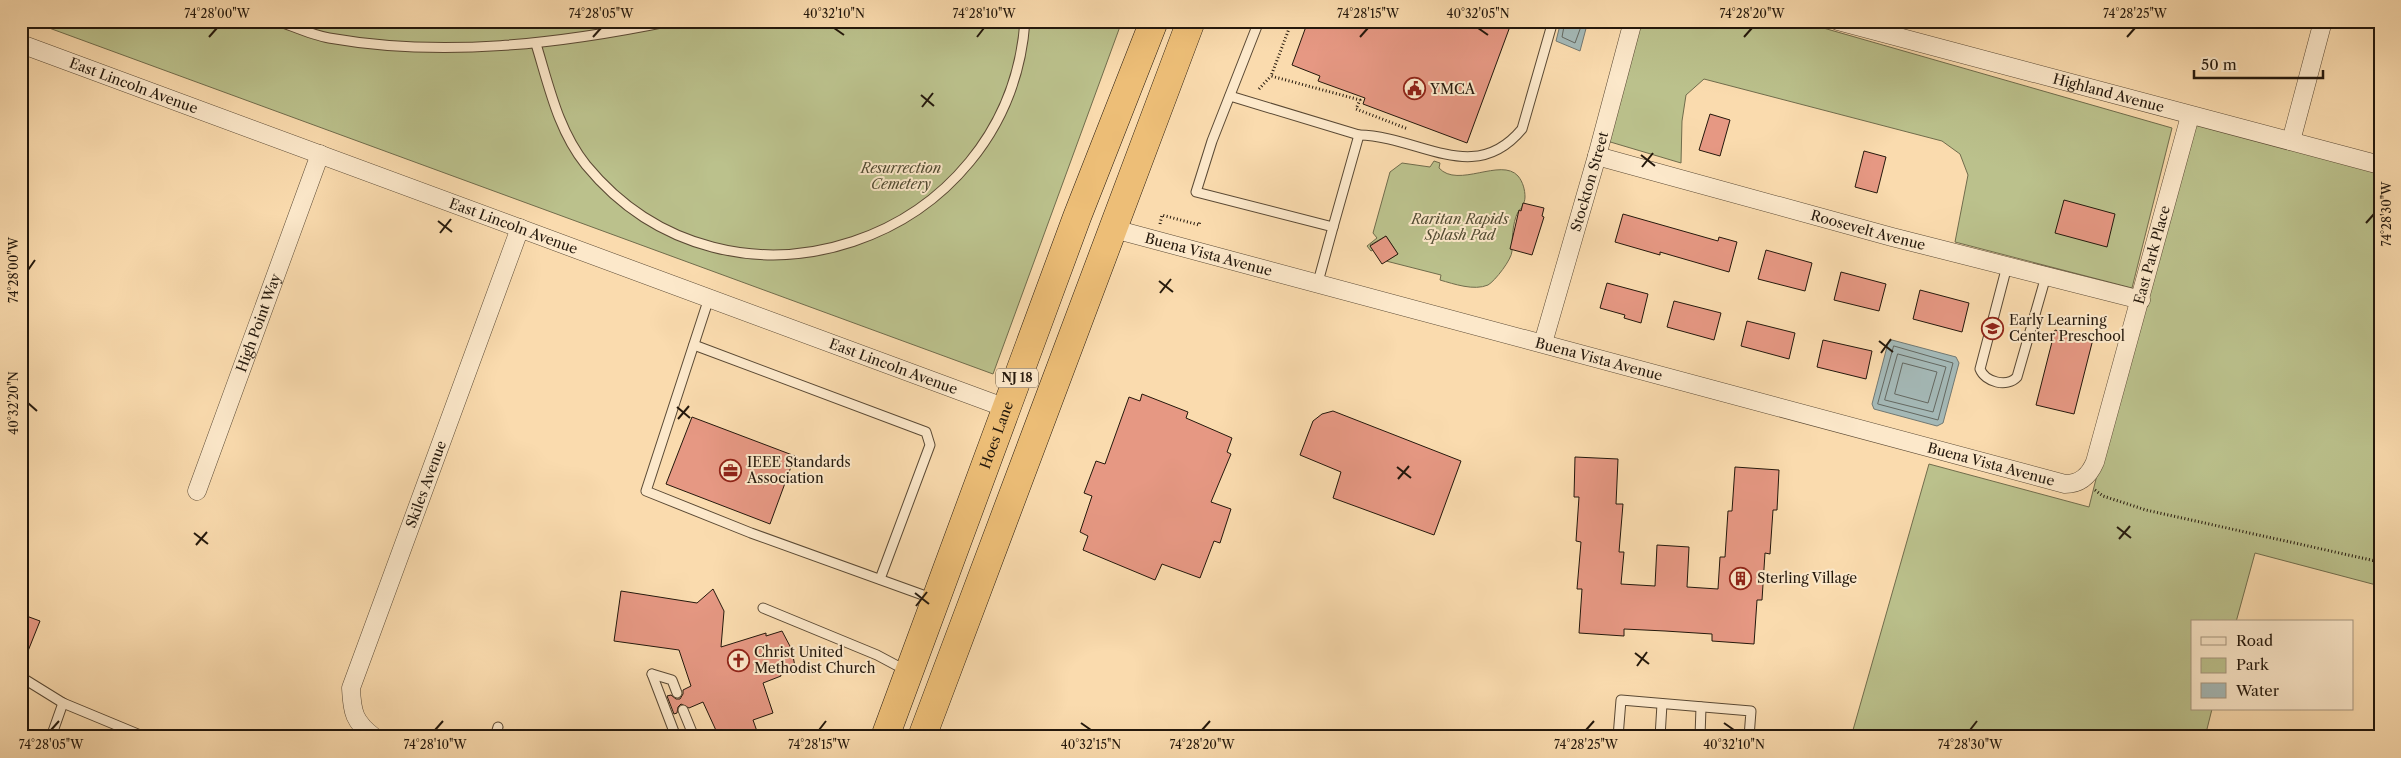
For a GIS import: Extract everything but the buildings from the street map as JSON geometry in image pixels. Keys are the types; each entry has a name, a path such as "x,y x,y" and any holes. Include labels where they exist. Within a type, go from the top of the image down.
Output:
{"highway":[{"name":"Hoes Lane","path":"885,737 1077,217 1154,21"},
{"name":"NJ 18","path":"922,737 1191,21"}],"street":[{"name":"Stockton Street","path":"1543,343 1597,156 1632,21"},
{"name":"Highland Avenue","path":"1838,21 2380,165"},
{"path":"2292,141 2323,21"},
{"name":"East Lincoln Avenue","path":"21,44 1006,408"},
{"name":"East Park Place","path":"2084,479 2092,471 2095,462 2190,116"},
{"name":"High Point Way","path":"197,491 320,154"},
{"name":"Roosevelt Avenue","path":"1597,156 2141,300"},
{"name":"Skiles Avenue","path":"374,737 359,726 352,708 351,688 520,228"},
{"name":"Buena Vista Avenue","path":"1114,229 1318,282 2065,484 2074,484 2084,479"}],"lane":[{"path":"278,21 327,38 396,45 470,48 536,44 606,35 671,21"},
{"path":"536,44 561,124 585,164 619,196 652,222 676,235 698,243 742,253 790,254 816,252 844,245 882,230 924,205 955,178 981,148 1004,108 1021,52 1025,21"},
{"path":"1259,21 1212,141 1196,192 1333,227"},
{"path":"1230,96 1359,135 1380,136 1450,155 1475,158 1497,152 1513,140 1522,129 1553,21"},
{"path":"1318,282 1359,135"},
{"path":"2008,266 1980,369 1984,376 1992,381 2007,383 2017,377 2046,276"},
{"path":"710,298 646,491 936,600"},
{"path":"694,345 926,432 930,445 880,579"},
{"path":"763,608 877,655 910,672"},
{"path":"676,737 652,674 672,680 677,692"},
{"path":"21,677 63,703 145,737"},
{"path":"1618,737 1621,700 1750,711 1749,737"},
{"path":"51,737 63,703"},
{"path":"1660,737 1662,704"},
{"path":"1700,737 1701,707"},
{"path":"684,710 694,737"},
{"path":"495,737 498,727"}],"path":[{"path":"1259,90 1271,76 1292,21"},
{"path":"1271,76 1360,100 1356,109 1410,130"},
{"path":"1159,225 1162,215 1199,225 1200,221"},
{"path":"2084,479 2103,496 2146,510 2380,562"}],"green space":[{"name":"Resurrection Cemetery","path":"30,21 1122,21 993,374"},
{"path":"1640,21 1799,21 2172,128 2132,288 1955,242 1968,175 1960,154 1942,141 1704,79 1686,95 1682,121 1681,163 1607,141"},
{"path":"2190,116 2380,168 2380,586 2255,553 2237,620 2191,620 2191,710 2212,710 2205,737 1851,737 1929,464 2089,507 2165,203"},
{"name":"Raritan Rapids Splash Pad","path":"1434,161 1440,163 1439,168 1447,174 1468,175 1501,170 1511,171 1518,176 1522,183 1525,199 1515,222 1511,255 1503,270 1488,285 1470,287 1458,285 1440,280 1441,275 1386,261 1398,254 1386,236 1370,245 1373,250 1371,251 1367,246 1377,238 1373,233 1390,172 1402,163 1430,167"}],"water":[{"path":"1561,21 1588,21 1580,51 1556,41"},
{"path":"1892,340 1956,357 1959,363 1943,423 1937,426 1874,409 1872,404 1888,343"}],"place":[{"name":"YMCA","path":"1414,89"},
{"name":"Early Learning Center Preschool","path":"1993,328"},
{"name":"IEEE Standards Association","path":"731,470"},
{"name":"Sterling Village","path":"1741,578"},
{"name":"Christ United Methodist Church","path":"738,660"}]}
